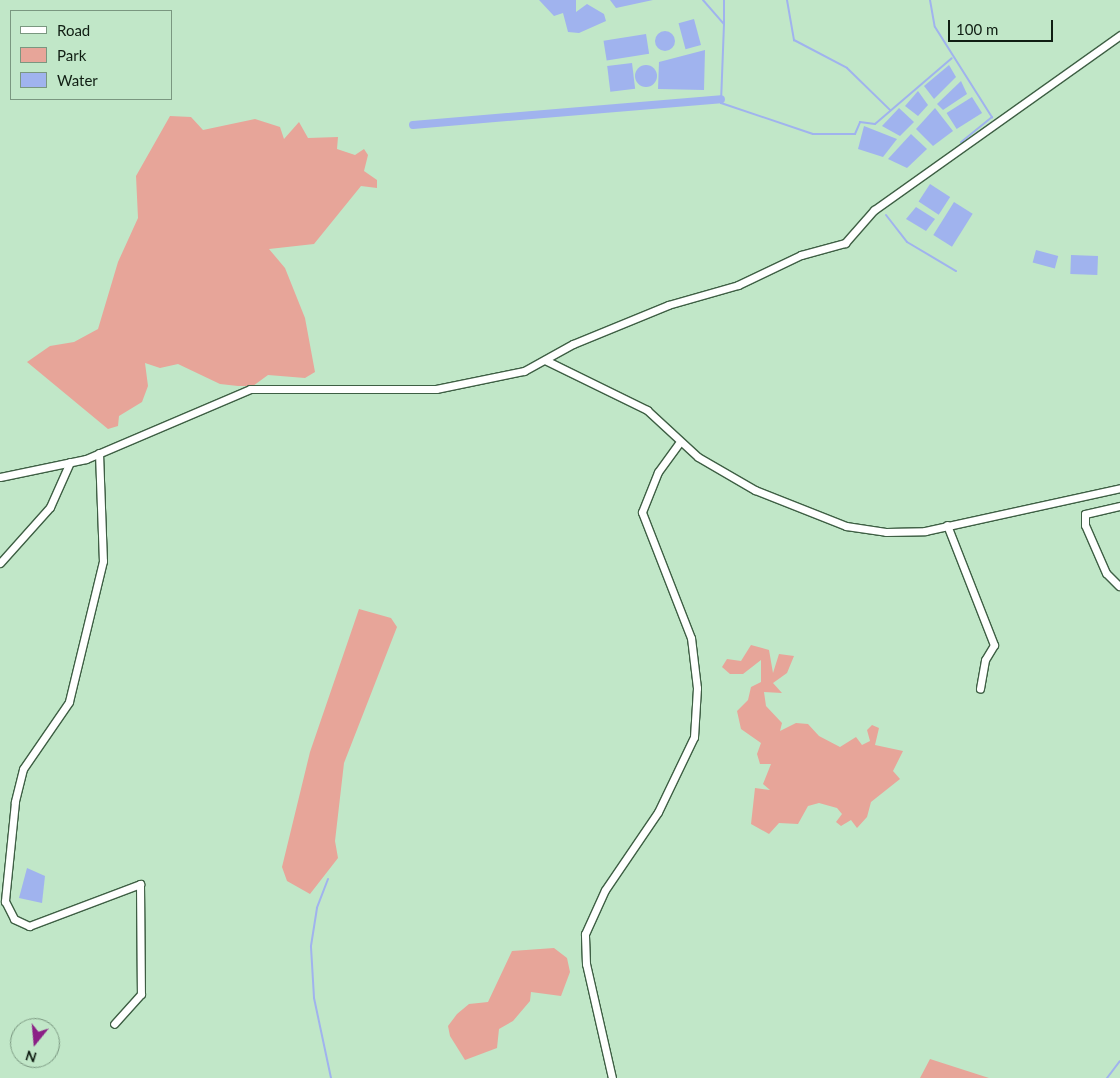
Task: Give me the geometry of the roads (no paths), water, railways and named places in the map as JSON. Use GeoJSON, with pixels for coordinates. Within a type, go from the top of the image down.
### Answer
{"type":"FeatureCollection","features":[{"type":"Feature","properties":{"kind":"street"},"geometry":{"type":"LineString","coordinates":[[0,477],[70,462],[99,453],[250,389],[436,389],[524,371],[668,305],[738,285],[801,255],[845,243],[874,210],[1120,35]]}},
{"type":"Feature","properties":{"kind":"street"},"geometry":{"type":"LineString","coordinates":[[545,360],[647,410],[679,443],[755,490],[846,526],[903,533],[1120,488]]}},
{"type":"Feature","properties":{"kind":"street"},"geometry":{"type":"LineString","coordinates":[[612,1078],[586,964],[585,934],[605,890],[658,812],[694,737],[697,688],[691,638],[642,512],[658,472],[679,443]]}},
{"type":"Feature","properties":{"kind":"street"},"geometry":{"type":"LineString","coordinates":[[99,453],[103,561],[69,702],[23,769],[15,802],[5,901],[14,919],[29,926],[140,884],[141,994],[114,1024]]}},
{"type":"Feature","properties":{"kind":"street"},"geometry":{"type":"LineString","coordinates":[[0,563],[50,507],[70,462]]}},
{"type":"Feature","properties":{"kind":"street"},"geometry":{"type":"LineString","coordinates":[[1119,586],[1106,573],[1085,525],[1085,514],[1120,506]]}},
{"type":"Feature","properties":{"kind":"street"},"geometry":{"type":"LineString","coordinates":[[947,524],[994,645],[985,660],[980,689]]}},
{"type":"Feature","properties":{"kind":"water"},"geometry":{"type":"Polygon","coordinates":[[[539,0],[576,0],[576,12],[587,4],[604,14],[606,21],[579,33],[568,32],[563,13],[554,16],[539,0]]]}},
{"type":"Feature","properties":{"kind":"water"},"geometry":{"type":"Polygon","coordinates":[[[610,0],[653,0],[616,8],[610,0]]]}},
{"type":"Feature","properties":{"kind":"water"},"geometry":{"type":"Polygon","coordinates":[[[694,19],[701,45],[686,49],[679,23],[694,19]]]}},
{"type":"Feature","properties":{"kind":"water"},"geometry":{"type":"Polygon","coordinates":[[[661,31],[669,31],[675,37],[675,45],[669,51],[661,51],[655,45],[655,37],[661,31]]]}},
{"type":"Feature","properties":{"kind":"water"},"geometry":{"type":"Polygon","coordinates":[[[646,34],[649,54],[607,60],[604,41],[646,34]]]}},
{"type":"Feature","properties":{"kind":"water"},"geometry":{"type":"Polygon","coordinates":[[[705,50],[704,90],[658,89],[659,62],[705,50]]]}},
{"type":"Feature","properties":{"kind":"water"},"geometry":{"type":"Polygon","coordinates":[[[632,63],[635,89],[610,92],[607,66],[632,63]]]}},
{"type":"Feature","properties":{"kind":"water"},"geometry":{"type":"Polygon","coordinates":[[[646,65],[654,68],[657,76],[654,84],[646,87],[638,84],[635,76],[638,68],[646,65]]]}},
{"type":"Feature","properties":{"kind":"water"},"geometry":{"type":"Polygon","coordinates":[[[949,65],[956,77],[934,99],[924,86],[949,65]]]}},
{"type":"Feature","properties":{"kind":"water"},"geometry":{"type":"Polygon","coordinates":[[[961,81],[967,94],[943,110],[937,104],[961,81]]]}},
{"type":"Feature","properties":{"kind":"water"},"geometry":{"type":"Polygon","coordinates":[[[918,91],[928,105],[918,116],[905,106],[918,91]]]}},
{"type":"Feature","properties":{"kind":"water"},"geometry":{"type":"Polygon","coordinates":[[[972,97],[982,113],[957,129],[947,113],[972,97]]]}},
{"type":"Feature","properties":{"kind":"water"},"geometry":{"type":"Polygon","coordinates":[[[899,108],[914,122],[900,136],[882,126],[899,108]]]}},
{"type":"Feature","properties":{"kind":"water"},"geometry":{"type":"Polygon","coordinates":[[[935,108],[953,131],[933,146],[916,129],[935,108]]]}},
{"type":"Feature","properties":{"kind":"water"},"geometry":{"type":"Polygon","coordinates":[[[864,126],[897,139],[883,157],[858,149],[864,126]]]}},
{"type":"Feature","properties":{"kind":"water"},"geometry":{"type":"Polygon","coordinates":[[[911,134],[927,149],[907,168],[888,159],[911,134]]]}},
{"type":"Feature","properties":{"kind":"water"},"geometry":{"type":"Polygon","coordinates":[[[930,184],[950,197],[939,215],[919,202],[930,184]]]}},
{"type":"Feature","properties":{"kind":"water"},"geometry":{"type":"Polygon","coordinates":[[[954,202],[973,214],[952,247],[933,235],[954,202]]]}},
{"type":"Feature","properties":{"kind":"water"},"geometry":{"type":"Polygon","coordinates":[[[916,207],[935,219],[926,231],[906,219],[916,207]]]}},
{"type":"Feature","properties":{"kind":"water"},"geometry":{"type":"Polygon","coordinates":[[[1036,250],[1058,256],[1055,269],[1033,263],[1036,250]]]}},
{"type":"Feature","properties":{"kind":"water"},"geometry":{"type":"Polygon","coordinates":[[[1071,255],[1098,256],[1097,275],[1070,274],[1071,255]]]}},
{"type":"Feature","properties":{"kind":"water"},"geometry":{"type":"Polygon","coordinates":[[[27,868],[45,876],[42,903],[19,898],[27,868]]]}},
{"type":"Feature","properties":{"kind":"waterway"},"geometry":{"type":"LineString","coordinates":[[703,0],[724,24],[721,103],[813,134],[855,134],[860,122],[875,124],[952,58]]}},
{"type":"Feature","properties":{"kind":"waterway"},"geometry":{"type":"LineString","coordinates":[[724,0],[724,24]]}},
{"type":"Feature","properties":{"kind":"waterway"},"geometry":{"type":"LineString","coordinates":[[787,0],[794,40],[847,68],[890,110]]}},
{"type":"Feature","properties":{"kind":"waterway"},"geometry":{"type":"LineString","coordinates":[[930,0],[935,27],[992,117],[961,142]]}},
{"type":"Feature","properties":{"kind":"waterway"},"geometry":{"type":"LineString","coordinates":[[413,125],[721,99]]}},
{"type":"Feature","properties":{"kind":"waterway"},"geometry":{"type":"LineString","coordinates":[[886,215],[907,242],[956,271]]}},
{"type":"Feature","properties":{"kind":"waterway"},"geometry":{"type":"LineString","coordinates":[[328,879],[317,908],[311,947],[314,998],[331,1078]]}},
{"type":"Feature","properties":{"kind":"waterway"},"geometry":{"type":"LineString","coordinates":[[1107,1078],[1120,1061]]}}]}
